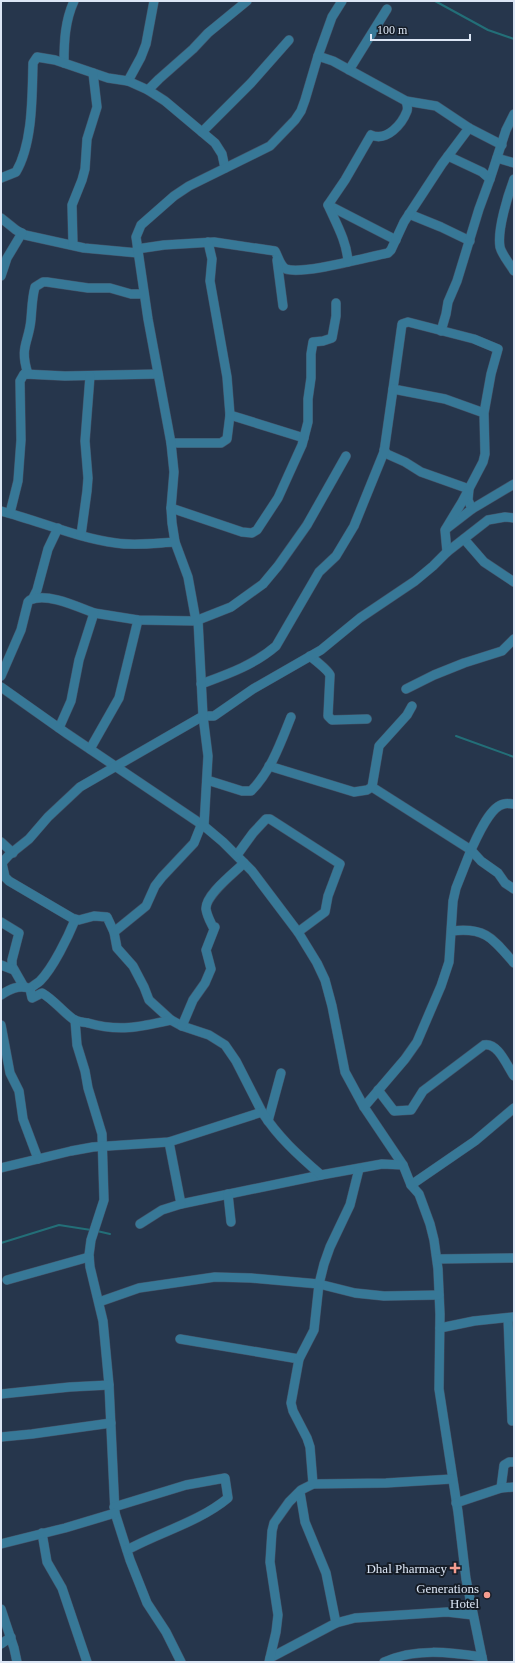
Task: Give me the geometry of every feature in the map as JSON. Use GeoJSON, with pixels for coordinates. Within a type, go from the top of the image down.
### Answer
{"type":"FeatureCollection","features":[{"type":"Feature","properties":{"kind":"street"},"geometry":{"type":"LineString","coordinates":[[64,63],[64,37],[74,1]]}},
{"type":"Feature","properties":{"kind":"street"},"geometry":{"type":"LineString","coordinates":[[128,81],[146,44],[154,1]]}},
{"type":"Feature","properties":{"kind":"street"},"geometry":{"type":"LineString","coordinates":[[148,90],[194,49],[208,33],[248,1]]}},
{"type":"Feature","properties":{"kind":"street"},"geometry":{"type":"LineString","coordinates":[[114,932],[146,906],[155,886],[194,843],[200,828],[204,826],[208,756],[203,716],[197,620],[188,577],[175,542],[171,508],[174,472],[172,443],[144,294],[136,237],[141,225],[153,213],[189,186],[270,146],[295,120],[301,111],[305,100],[318,56],[332,18],[342,1]]}},
{"type":"Feature","properties":{"kind":"street"},"geometry":{"type":"LineString","coordinates":[[349,70],[387,9]]}},
{"type":"Feature","properties":{"kind":"street"},"geometry":{"type":"LineString","coordinates":[[202,132],[251,84],[289,40]]}},
{"type":"Feature","properties":{"kind":"street"},"geometry":{"type":"LineString","coordinates":[[318,56],[333,61],[406,101],[436,106],[469,128],[502,145]]}},
{"type":"Feature","properties":{"kind":"street"},"geometry":{"type":"LineString","coordinates":[[1,178],[16,172],[27,140],[34,59],[42,57],[108,78],[128,81],[148,90],[165,101],[215,143],[222,154],[225,168]]}},
{"type":"Feature","properties":{"kind":"street"},"geometry":{"type":"LineString","coordinates":[[73,245],[72,205],[82,180],[87,139],[97,107],[92,73]]}},
{"type":"Feature","properties":{"kind":"street"},"geometry":{"type":"LineString","coordinates":[[328,205],[346,180],[371,135],[375,137],[384,136],[396,129],[407,110],[406,101]]}},
{"type":"Feature","properties":{"kind":"street"},"geometry":{"type":"LineString","coordinates":[[441,331],[448,302],[457,281],[471,234],[509,123],[514,114]]}},
{"type":"Feature","properties":{"kind":"street"},"geometry":{"type":"LineString","coordinates":[[275,251],[282,266],[286,269],[295,270],[322,268],[388,253],[391,250],[409,214],[448,156],[469,128]]}},
{"type":"Feature","properties":{"kind":"street"},"geometry":{"type":"LineString","coordinates":[[448,156],[482,172],[490,179]]}},
{"type":"Feature","properties":{"kind":"street"},"geometry":{"type":"LineString","coordinates":[[497,158],[514,163]]}},
{"type":"Feature","properties":{"kind":"street"},"geometry":{"type":"LineString","coordinates":[[514,180],[507,200],[500,233],[500,245],[514,271]]}},
{"type":"Feature","properties":{"kind":"street"},"geometry":{"type":"LineString","coordinates":[[328,205],[396,240]]}},
{"type":"Feature","properties":{"kind":"street"},"geometry":{"type":"LineString","coordinates":[[328,205],[344,242],[348,262]]}},
{"type":"Feature","properties":{"kind":"street"},"geometry":{"type":"LineString","coordinates":[[409,214],[470,241]]}},
{"type":"Feature","properties":{"kind":"street"},"geometry":{"type":"LineString","coordinates":[[1,218],[22,233],[84,248],[137,251],[164,245],[208,242],[234,244],[275,251]]}},
{"type":"Feature","properties":{"kind":"street"},"geometry":{"type":"LineString","coordinates":[[1,276],[7,258],[22,233]]}},
{"type":"Feature","properties":{"kind":"street"},"geometry":{"type":"LineString","coordinates":[[172,443],[220,443],[227,439],[230,414],[227,377],[210,281],[212,259],[208,242]]}},
{"type":"Feature","properties":{"kind":"street"},"geometry":{"type":"LineString","coordinates":[[275,251],[282,306]]}},
{"type":"Feature","properties":{"kind":"street"},"geometry":{"type":"LineString","coordinates":[[28,374],[23,351],[31,320],[32,300],[35,287],[43,282],[47,282],[88,288],[110,288],[131,294],[144,294]]}},
{"type":"Feature","properties":{"kind":"street"},"geometry":{"type":"LineString","coordinates":[[171,508],[242,532],[252,533],[256,530],[278,498],[302,445],[308,422],[308,399],[313,342],[332,338],[336,316],[336,303]]}},
{"type":"Feature","properties":{"kind":"street"},"geometry":{"type":"LineString","coordinates":[[201,684],[235,672],[276,646],[319,572],[334,559],[349,535],[384,450],[401,328],[402,324],[408,322],[474,339],[498,349],[491,374],[484,413],[485,454],[480,468],[469,489],[445,530],[446,552]]}},
{"type":"Feature","properties":{"kind":"street"},"geometry":{"type":"LineString","coordinates":[[158,374],[90,376],[24,374],[20,381],[21,440],[18,481],[6,512],[81,535],[116,543],[130,544],[175,542]]}},
{"type":"Feature","properties":{"kind":"street"},"geometry":{"type":"LineString","coordinates":[[81,535],[88,478],[85,441],[90,376]]}},
{"type":"Feature","properties":{"kind":"street"},"geometry":{"type":"LineString","coordinates":[[393,389],[445,399],[484,413]]}},
{"type":"Feature","properties":{"kind":"street"},"geometry":{"type":"LineString","coordinates":[[230,414],[304,438]]}},
{"type":"Feature","properties":{"kind":"street"},"geometry":{"type":"LineString","coordinates":[[384,450],[387,454],[405,462],[421,472],[469,489]]}},
{"type":"Feature","properties":{"kind":"street"},"geometry":{"type":"LineString","coordinates":[[32,598],[61,600],[94,613],[138,620],[197,620],[231,606],[263,584],[278,566],[307,524],[346,456]]}},
{"type":"Feature","properties":{"kind":"street"},"geometry":{"type":"LineString","coordinates":[[445,530],[472,509],[514,484]]}},
{"type":"Feature","properties":{"kind":"street"},"geometry":{"type":"LineString","coordinates":[[469,489],[468,500],[472,509]]}},
{"type":"Feature","properties":{"kind":"street"},"geometry":{"type":"LineString","coordinates":[[321,1175],[295,1153],[276,1132],[262,1112],[230,1051],[209,1035],[182,1026],[171,1020],[149,1000],[133,966],[117,948],[114,932],[107,917],[94,916],[75,920],[9,881],[5,877],[1,864],[29,839],[80,787],[203,716],[214,716],[253,689],[325,647],[360,618],[415,582],[446,552],[488,520],[505,517],[514,518]]}},
{"type":"Feature","properties":{"kind":"street"},"geometry":{"type":"LineString","coordinates":[[1,676],[21,630],[28,602],[37,590],[48,548],[58,528]]}},
{"type":"Feature","properties":{"kind":"street"},"geometry":{"type":"LineString","coordinates":[[464,539],[484,562],[514,582]]}},
{"type":"Feature","properties":{"kind":"street"},"geometry":{"type":"LineString","coordinates":[[59,728],[71,701],[79,660],[94,613]]}},
{"type":"Feature","properties":{"kind":"street"},"geometry":{"type":"LineString","coordinates":[[90,749],[119,698],[138,620]]}},
{"type":"Feature","properties":{"kind":"street"},"geometry":{"type":"LineString","coordinates":[[406,689],[434,675],[464,663],[502,651],[514,639]]}},
{"type":"Feature","properties":{"kind":"street"},"geometry":{"type":"LineString","coordinates":[[310,656],[328,671],[330,675],[328,716],[332,720],[367,719]]}},
{"type":"Feature","properties":{"kind":"street"},"geometry":{"type":"LineString","coordinates":[[2,691],[204,826],[237,855],[252,871],[298,932],[317,963],[324,980],[338,1030],[345,1072],[364,1107],[403,1165],[411,1185],[419,1194],[430,1224],[437,1259],[440,1328],[439,1389],[466,1579],[483,1659],[454,1653],[419,1653],[405,1655],[384,1662]]}},
{"type":"Feature","properties":{"kind":"street"},"geometry":{"type":"LineString","coordinates":[[269,766],[354,792],[367,790],[372,786],[379,746],[408,715],[412,706]]}},
{"type":"Feature","properties":{"kind":"street"},"geometry":{"type":"LineString","coordinates":[[207,780],[242,791],[251,791],[259,783],[269,766],[279,747],[291,717]]}},
{"type":"Feature","properties":{"kind":"street"},"geometry":{"type":"LineString","coordinates":[[372,786],[471,850],[481,861],[498,873],[505,883],[514,889]]}},
{"type":"Feature","properties":{"kind":"street"},"geometry":{"type":"LineString","coordinates":[[364,1107],[417,1042],[442,986],[449,962],[453,900],[456,888],[471,850],[488,816],[494,809],[503,804],[514,804]]}},
{"type":"Feature","properties":{"kind":"street"},"geometry":{"type":"LineString","coordinates":[[237,855],[253,833],[266,819],[270,819],[340,864],[328,896],[326,912],[298,932]]}},
{"type":"Feature","properties":{"kind":"street"},"geometry":{"type":"LineString","coordinates":[[1,842],[13,853]]}},
{"type":"Feature","properties":{"kind":"street"},"geometry":{"type":"LineString","coordinates":[[182,1026],[193,1000],[205,983],[210,969],[206,950],[215,927],[213,927],[209,919],[206,909],[208,900],[214,892],[244,863]]}},
{"type":"Feature","properties":{"kind":"street"},"geometry":{"type":"LineString","coordinates":[[1,995],[16,987],[27,988],[40,981],[68,939],[75,920]]}},
{"type":"Feature","properties":{"kind":"street"},"geometry":{"type":"LineString","coordinates":[[1,922],[19,933],[12,960],[14,970],[27,988],[32,998],[42,993],[75,1020],[95,1026],[129,1029],[171,1020]]}},
{"type":"Feature","properties":{"kind":"street"},"geometry":{"type":"LineString","coordinates":[[452,931],[466,929],[485,934],[496,942],[514,963]]}},
{"type":"Feature","properties":{"kind":"street"},"geometry":{"type":"LineString","coordinates":[[1,965],[14,970]]}},
{"type":"Feature","properties":{"kind":"street"},"geometry":{"type":"LineString","coordinates":[[75,1020],[77,1045],[85,1071],[89,1094],[102,1134],[104,1200],[91,1240],[89,1257],[103,1321],[109,1385],[114,1510],[130,1560],[147,1602],[166,1632],[181,1662]]}},
{"type":"Feature","properties":{"kind":"street"},"geometry":{"type":"LineString","coordinates":[[1,1025],[9,1068],[19,1091],[23,1119],[38,1158]]}},
{"type":"Feature","properties":{"kind":"street"},"geometry":{"type":"LineString","coordinates":[[378,1090],[394,1111],[411,1110],[423,1090],[484,1045],[488,1044],[495,1047],[514,1076]]}},
{"type":"Feature","properties":{"kind":"street"},"geometry":{"type":"LineString","coordinates":[[268,1121],[281,1073]]}},
{"type":"Feature","properties":{"kind":"street"},"geometry":{"type":"LineString","coordinates":[[411,1185],[475,1141],[514,1108]]}},
{"type":"Feature","properties":{"kind":"street"},"geometry":{"type":"LineString","coordinates":[[1,1168],[38,1158],[102,1146],[169,1142],[262,1112]]}},
{"type":"Feature","properties":{"kind":"street"},"geometry":{"type":"LineString","coordinates":[[169,1142],[181,1204]]}},
{"type":"Feature","properties":{"kind":"street"},"geometry":{"type":"LineString","coordinates":[[140,1224],[162,1210],[181,1204],[382,1164],[403,1165]]}},
{"type":"Feature","properties":{"kind":"street"},"geometry":{"type":"LineString","coordinates":[[313,1484],[310,1447],[293,1411],[291,1403],[299,1360],[314,1330],[319,1284],[330,1247],[350,1204],[359,1169]]}},
{"type":"Feature","properties":{"kind":"street"},"geometry":{"type":"LineString","coordinates":[[228,1194],[231,1222]]}},
{"type":"Feature","properties":{"kind":"street"},"geometry":{"type":"LineString","coordinates":[[7,1280],[89,1257]]}},
{"type":"Feature","properties":{"kind":"street"},"geometry":{"type":"LineString","coordinates":[[437,1259],[514,1258]]}},
{"type":"Feature","properties":{"kind":"street"},"geometry":{"type":"LineString","coordinates":[[99,1302],[139,1288],[215,1277],[251,1278],[319,1284],[362,1294],[384,1296],[439,1295]]}},
{"type":"Feature","properties":{"kind":"street"},"geometry":{"type":"LineString","coordinates":[[440,1328],[474,1321],[511,1318],[512,1421]]}},
{"type":"Feature","properties":{"kind":"street"},"geometry":{"type":"LineString","coordinates":[[180,1339],[299,1360]]}},
{"type":"Feature","properties":{"kind":"street"},"geometry":{"type":"LineString","coordinates":[[1,1394],[70,1387],[109,1385]]}},
{"type":"Feature","properties":{"kind":"street"},"geometry":{"type":"LineString","coordinates":[[1,1437],[111,1423]]}},
{"type":"Feature","properties":{"kind":"street"},"geometry":{"type":"LineString","coordinates":[[501,1488],[504,1465],[509,1462],[514,1462]]}},
{"type":"Feature","properties":{"kind":"street"},"geometry":{"type":"LineString","coordinates":[[1,1544],[65,1528],[186,1485],[225,1478],[228,1498],[217,1507],[189,1522],[127,1550]]}},
{"type":"Feature","properties":{"kind":"street"},"geometry":{"type":"LineString","coordinates":[[270,1660],[276,1632],[278,1608],[270,1562],[272,1531],[274,1523],[289,1502],[300,1492],[313,1484],[386,1483],[452,1479]]}},
{"type":"Feature","properties":{"kind":"street"},"geometry":{"type":"LineString","coordinates":[[456,1503],[501,1488],[514,1487]]}},
{"type":"Feature","properties":{"kind":"street"},"geometry":{"type":"LineString","coordinates":[[300,1492],[305,1522],[326,1573],[336,1623]]}},
{"type":"Feature","properties":{"kind":"street"},"geometry":{"type":"LineString","coordinates":[[42,1533],[47,1562],[62,1588],[87,1662]]}},
{"type":"Feature","properties":{"kind":"street"},"geometry":{"type":"LineString","coordinates":[[1,1609],[17,1662]]}},
{"type":"Feature","properties":{"kind":"street"},"geometry":{"type":"LineString","coordinates":[[270,1660],[336,1623],[355,1618],[447,1612],[473,1615]]}},
{"type":"Feature","properties":{"kind":"street"},"geometry":{"type":"LineString","coordinates":[[1,1644],[10,1637]]}},
{"type":"Feature","properties":{"kind":"street"},"geometry":{"type":"LineString","coordinates":[[273,1645],[285,1652]]}},
{"type":"Feature","properties":{"kind":"waterway"},"geometry":{"type":"LineString","coordinates":[[435,1],[488,30],[514,39]]}},
{"type":"Feature","properties":{"kind":"waterway"},"geometry":{"type":"LineString","coordinates":[[456,736],[514,757]]}},
{"type":"Feature","properties":{"kind":"waterway"},"geometry":{"type":"LineString","coordinates":[[1,1243],[59,1225],[91,1230]]}},
{"type":"Feature","properties":{"kind":"waterway"},"geometry":{"type":"LineString","coordinates":[[97,1231],[110,1234]]}},
{"type":"Feature","properties":{"kind":"place","name":"Dhal Pharmacy"},"geometry":{"type":"Point","coordinates":[455,1568]}},
{"type":"Feature","properties":{"kind":"place","name":"Generations Hotel"},"geometry":{"type":"Point","coordinates":[487,1595]}}]}
